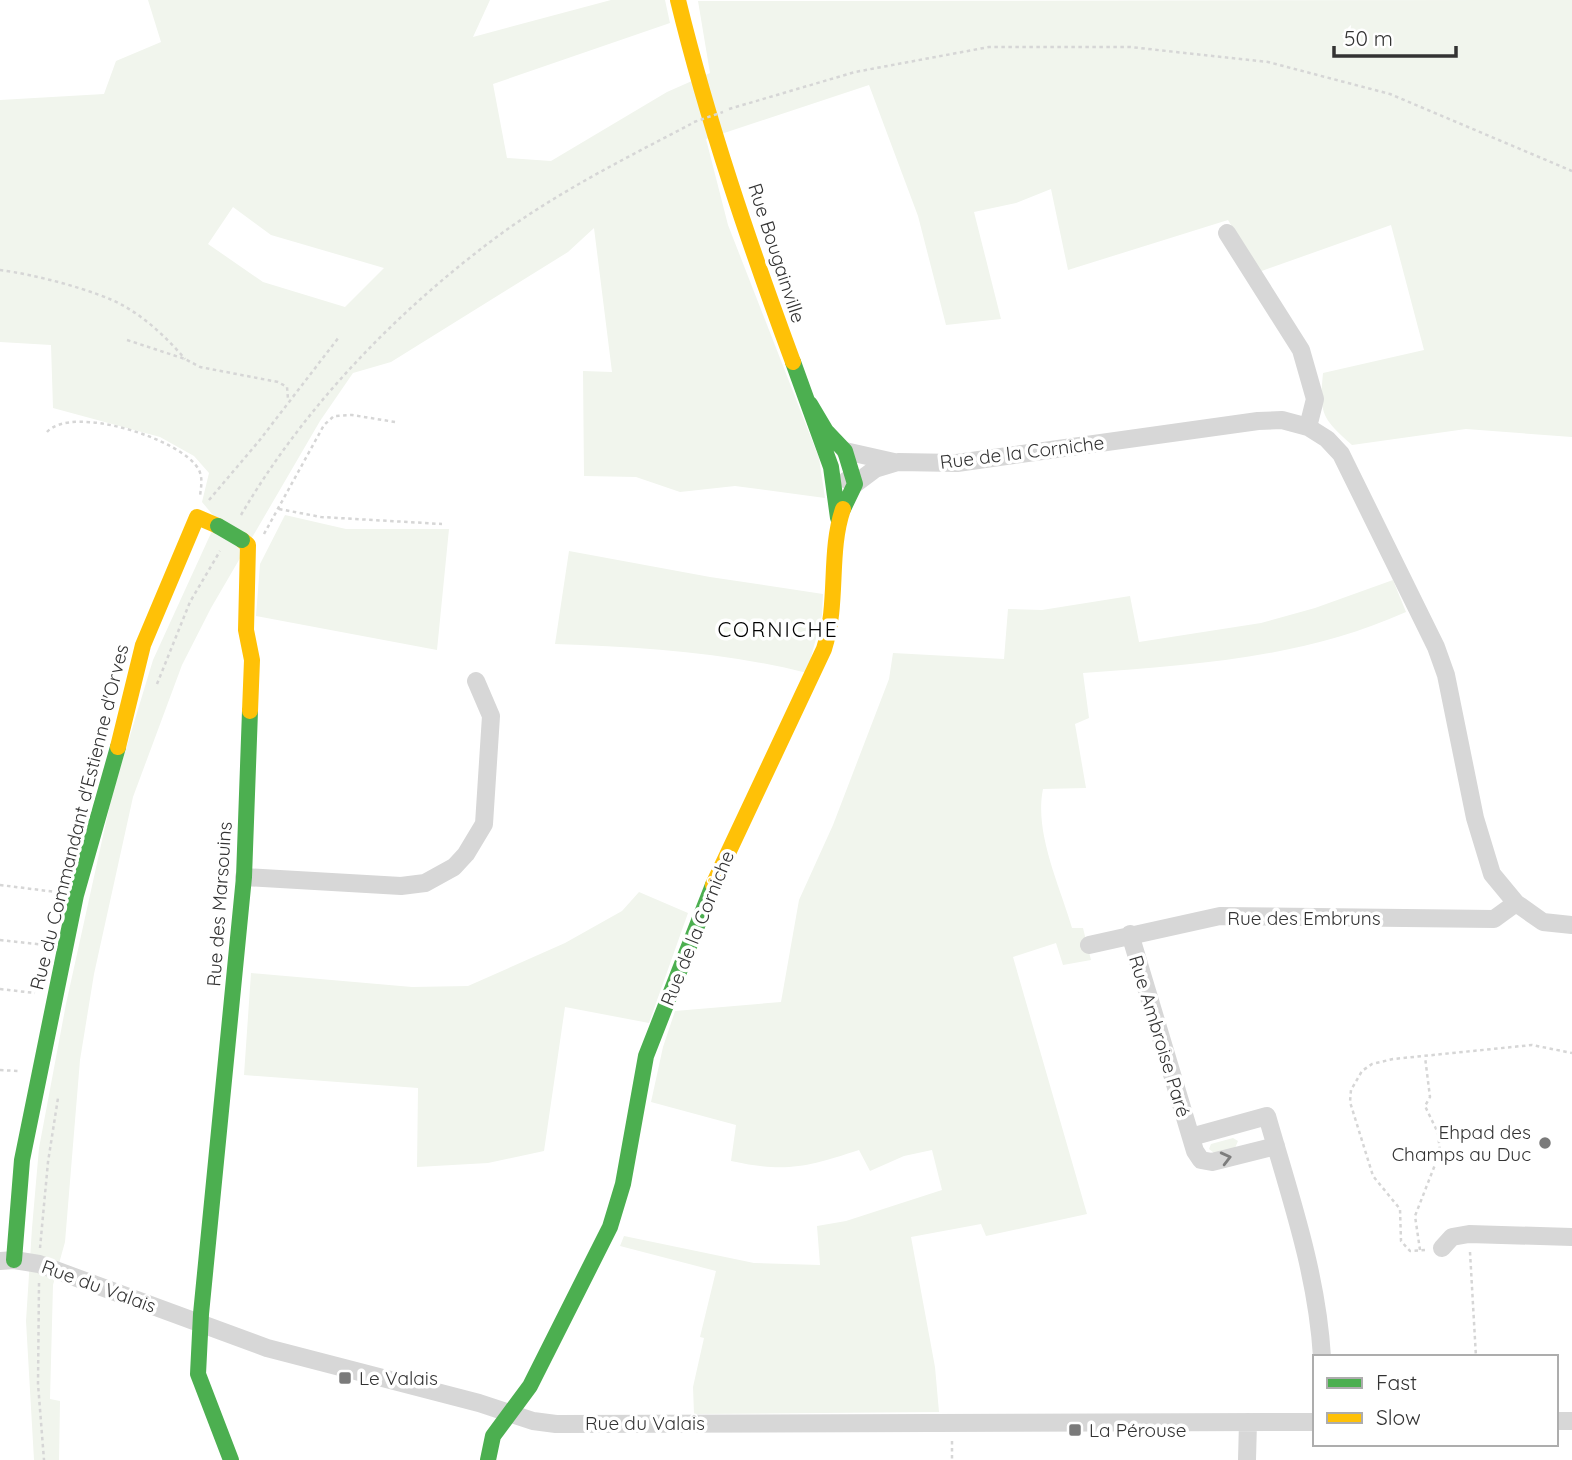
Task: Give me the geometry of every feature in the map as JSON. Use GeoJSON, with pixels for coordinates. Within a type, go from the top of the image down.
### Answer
{"type":"FeatureCollection","features":[{"type":"Feature","properties":{"kind":"street","name":"Rue Bougainville"},"geometry":{"type":"LineString","coordinates":[[678,0],[697,77],[724,155],[741,220],[831,467],[838,518]]}},
{"type":"Feature","properties":{"kind":"street"},"geometry":{"type":"LineString","coordinates":[[1227,233],[1301,350],[1315,399],[1308,427]]}},
{"type":"Feature","properties":{"kind":"street"},"geometry":{"type":"LineString","coordinates":[[810,404],[827,431],[845,450],[855,484]]}},
{"type":"Feature","properties":{"kind":"street","name":"Rue de la Corniche"},"geometry":{"type":"LineString","coordinates":[[488,1460],[493,1436],[530,1386],[610,1227],[623,1185],[646,1056],[716,877],[824,649],[833,618],[838,518],[845,499],[855,484],[875,469],[898,462],[957,463],[1258,421],[1282,420],[1308,427],[1327,439],[1352,474],[1436,647],[1446,675],[1485,858],[1492,874],[1516,903],[1543,922],[1572,925]]}},
{"type":"Feature","properties":{"kind":"street"},"geometry":{"type":"LineString","coordinates":[[845,450],[898,462]]}},
{"type":"Feature","properties":{"kind":"street"},"geometry":{"type":"LineString","coordinates":[[831,467],[855,484]]}},
{"type":"Feature","properties":{"kind":"street","name":"Rue des Marsouins"},"geometry":{"type":"LineString","coordinates":[[197,517],[242,540],[248,545],[250,559],[246,630],[252,660],[244,877],[198,1374],[231,1460]]}},
{"type":"Feature","properties":{"kind":"street","name":"Rue du Commandant d'Estienne d'Orves"},"geometry":{"type":"LineString","coordinates":[[7,1261],[22,1160],[76,895],[104,789],[124,728],[144,645],[197,517]]}},
{"type":"Feature","properties":{"kind":"street"},"geometry":{"type":"LineString","coordinates":[[244,877],[401,886],[425,883],[454,867],[475,842],[484,824],[486,809],[491,716],[476,681]]}},
{"type":"Feature","properties":{"kind":"street","name":"Rue des Embruns"},"geometry":{"type":"LineString","coordinates":[[1089,945],[1220,916],[1494,919],[1516,903]]}},
{"type":"Feature","properties":{"kind":"street","name":"Rue Ambroise Paré"},"geometry":{"type":"LineString","coordinates":[[1130,934],[1195,1151],[1201,1160],[1212,1162],[1276,1146]]}},
{"type":"Feature","properties":{"kind":"street","name":"Rue Ambroise Paré"},"geometry":{"type":"LineString","coordinates":[[1191,1137],[1268,1116],[1308,1260],[1320,1314],[1322,1355]]}},
{"type":"Feature","properties":{"kind":"street"},"geometry":{"type":"LineString","coordinates":[[1442,1248],[1452,1237],[1469,1234],[1572,1237]]}},
{"type":"Feature","properties":{"kind":"street","name":"Rue du Valais"},"geometry":{"type":"LineString","coordinates":[[7,1261],[39,1264],[267,1348],[556,1424],[1313,1422]]}},
{"type":"Feature","properties":{"kind":"street"},"geometry":{"type":"LineString","coordinates":[[1247,1460],[1248,1422]]}},
{"type":"Feature","properties":{"kind":"path"},"geometry":{"type":"LineString","coordinates":[[694,122],[855,72],[989,47],[1130,47],[1268,62],[1390,94],[1572,171]]}},
{"type":"Feature","properties":{"kind":"path"},"geometry":{"type":"LineString","coordinates":[[0,270],[31,274],[123,306],[169,340],[185,359]]}},
{"type":"Feature","properties":{"kind":"path"},"geometry":{"type":"LineString","coordinates":[[197,517],[223,480],[259,441],[288,399],[339,337]]}},
{"type":"Feature","properties":{"kind":"path"},"geometry":{"type":"LineString","coordinates":[[127,341],[185,359],[200,367],[278,382],[287,387],[288,399]]}},
{"type":"Feature","properties":{"kind":"path"},"geometry":{"type":"LineString","coordinates":[[250,559],[324,425],[334,416],[352,415],[395,422]]}},
{"type":"Feature","properties":{"kind":"path"},"geometry":{"type":"LineString","coordinates":[[47,432],[62,422],[77,420],[147,436],[175,449],[197,467],[202,479],[197,517]]}},
{"type":"Feature","properties":{"kind":"path"},"geometry":{"type":"LineString","coordinates":[[279,509],[321,517],[443,524]]}},
{"type":"Feature","properties":{"kind":"path"},"geometry":{"type":"LineString","coordinates":[[0,884],[76,895]]}},
{"type":"Feature","properties":{"kind":"path"},"geometry":{"type":"LineString","coordinates":[[0,940],[66,948]]}},
{"type":"Feature","properties":{"kind":"path"},"geometry":{"type":"LineString","coordinates":[[0,989],[55,995]]}},
{"type":"Feature","properties":{"kind":"path"},"geometry":{"type":"LineString","coordinates":[[1442,1248],[1410,1251],[1401,1241],[1400,1209],[1373,1176],[1350,1102],[1356,1078],[1372,1064],[1424,1056],[1532,1045],[1572,1054]]}},
{"type":"Feature","properties":{"kind":"path"},"geometry":{"type":"LineString","coordinates":[[1420,1250],[1415,1216],[1440,1152],[1438,1133],[1425,1106],[1430,1097],[1424,1056]]}},
{"type":"Feature","properties":{"kind":"path"},"geometry":{"type":"LineString","coordinates":[[1469,1234],[1476,1355]]}},
{"type":"Feature","properties":{"kind":"path"},"geometry":{"type":"LineString","coordinates":[[39,1264],[38,1384],[44,1460]]}},
{"type":"Feature","properties":{"kind":"path"},"geometry":{"type":"LineString","coordinates":[[951,1424],[952,1460]]}},
{"type":"Feature","properties":{"kind":"shaded area"},"geometry":{"type":"Polygon","coordinates":[[[148,0],[490,0],[473,37],[611,0],[665,0],[670,23],[493,84],[507,158],[551,161],[667,92],[710,73],[698,1],[1572,0],[1572,437],[1466,429],[1352,445],[1334,428],[1323,407],[1323,373],[1424,350],[1391,225],[1259,272],[1228,220],[1068,270],[1051,189],[1016,203],[974,212],[1001,319],[946,325],[918,216],[869,85],[706,139],[728,225],[819,458],[825,498],[735,486],[680,492],[636,477],[584,476],[583,371],[612,372],[594,228],[568,252],[391,362],[353,373],[320,421],[211,608],[182,665],[133,797],[94,974],[80,1060],[65,1242],[53,1285],[50,1399],[60,1401],[59,1460],[34,1460],[26,1321],[32,1228],[39,1148],[66,1004],[112,795],[153,660],[217,520],[202,502],[209,473],[194,456],[160,437],[53,408],[51,345],[0,342],[0,100],[104,94],[116,61],[161,42],[148,0]],[[233,207],[208,244],[263,282],[345,307],[384,268],[271,235],[233,207]]]}},
{"type":"Feature","properties":{"kind":"shaded area"},"geometry":{"type":"Polygon","coordinates":[[[285,515],[346,529],[449,529],[437,650],[256,616],[260,564],[285,515]]]}},
{"type":"Feature","properties":{"kind":"shaded area"},"geometry":{"type":"Polygon","coordinates":[[[569,551],[710,577],[823,594],[822,615],[807,673],[745,660],[682,652],[555,644],[569,551]]]}},
{"type":"Feature","properties":{"kind":"shaded area"},"geometry":{"type":"Polygon","coordinates":[[[1393,580],[1406,612],[1328,640],[1248,657],[1083,673],[1089,718],[1075,724],[1086,788],[1043,789],[1041,806],[1045,841],[1055,877],[1072,928],[1083,928],[1091,960],[1063,965],[1056,943],[1013,957],[1087,1214],[986,1236],[981,1224],[911,1237],[935,1367],[939,1412],[694,1414],[693,1387],[704,1338],[700,1337],[716,1271],[620,1246],[624,1236],[754,1263],[820,1265],[817,1226],[846,1221],[942,1190],[932,1150],[904,1156],[870,1171],[859,1150],[825,1161],[796,1166],[750,1165],[731,1161],[736,1125],[651,1102],[663,1047],[675,1011],[781,1002],[799,900],[833,825],[889,679],[893,653],[1004,659],[1008,609],[1042,610],[1130,596],[1139,642],[1261,623],[1315,608],[1393,580]]]}},
{"type":"Feature","properties":{"kind":"shaded area"},"geometry":{"type":"Polygon","coordinates":[[[639,892],[688,913],[649,1023],[565,1007],[544,1151],[488,1163],[417,1167],[418,1088],[244,1075],[251,973],[412,987],[468,986],[565,943],[622,911],[639,892]]]}},
{"type":"Feature","properties":{"kind":"shaded area"},"geometry":{"type":"Polygon","coordinates":[[[1233,1138],[1238,1141],[1235,1148],[1214,1153],[1209,1149],[1211,1144],[1233,1138]]]}},
{"type":"Feature","properties":{"kind":"traffic: fast"},"geometry":{"type":"LineString","coordinates":[[793,362],[831,467],[838,518]]}},
{"type":"Feature","properties":{"kind":"traffic: fast"},"geometry":{"type":"LineString","coordinates":[[810,404],[826,431],[845,451],[855,484],[843,509]]}},
{"type":"Feature","properties":{"kind":"traffic: fast"},"geometry":{"type":"LineString","coordinates":[[218,526],[242,540]]}},
{"type":"Feature","properties":{"kind":"traffic: fast"},"geometry":{"type":"LineString","coordinates":[[231,1460],[198,1374],[201,1314],[244,877],[250,711]]}},
{"type":"Feature","properties":{"kind":"traffic: fast"},"geometry":{"type":"LineString","coordinates":[[14,1260],[22,1160],[76,895],[118,747]]}},
{"type":"Feature","properties":{"kind":"traffic: fast"},"geometry":{"type":"LineString","coordinates":[[488,1460],[493,1436],[530,1386],[610,1227],[623,1184],[646,1056],[713,885]]}},
{"type":"Feature","properties":{"kind":"traffic: slow"},"geometry":{"type":"LineString","coordinates":[[678,0],[702,92],[730,182],[793,362]]}},
{"type":"Feature","properties":{"kind":"traffic: slow"},"geometry":{"type":"LineString","coordinates":[[713,885],[824,649],[829,631],[838,526],[843,509]]}},
{"type":"Feature","properties":{"kind":"traffic: slow"},"geometry":{"type":"LineString","coordinates":[[118,747],[143,645],[197,517],[218,526]]}},
{"type":"Feature","properties":{"kind":"traffic: slow"},"geometry":{"type":"LineString","coordinates":[[242,540],[248,545],[246,630],[252,660],[250,711]]}},
{"type":"Feature","properties":{"kind":"place","name":"Ehpad des Champs au Duc"},"geometry":{"type":"Point","coordinates":[1545,1143]}},
{"type":"Feature","properties":{"kind":"place","name":"Le Valais"},"geometry":{"type":"Point","coordinates":[345,1378]}},
{"type":"Feature","properties":{"kind":"place","name":"La Pérouse"},"geometry":{"type":"Point","coordinates":[1075,1430]}},
{"type":"Feature","properties":{"kind":"district","name":"CORNICHE"},"geometry":{"type":"Point","coordinates":[778,630]}}]}
